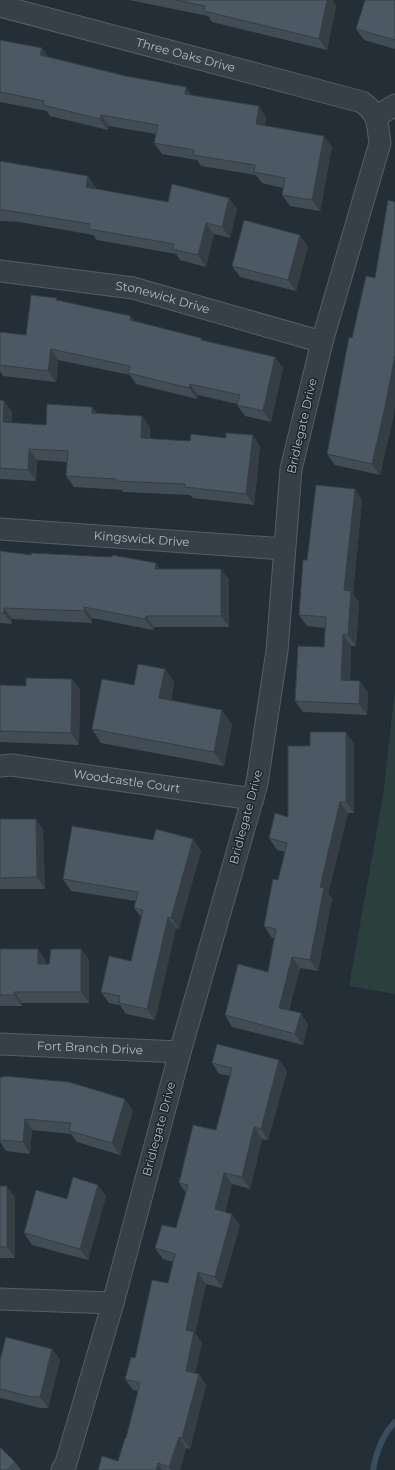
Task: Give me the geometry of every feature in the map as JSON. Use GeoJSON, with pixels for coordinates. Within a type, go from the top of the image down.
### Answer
{"type":"FeatureCollection","features":[{"type":"Feature","properties":{"kind":"street","name":"Three Oaks Drive"},"geometry":{"type":"LineString","coordinates":[[0,6],[362,102],[373,111]]}},
{"type":"Feature","properties":{"kind":"street"},"geometry":{"type":"LineString","coordinates":[[373,111],[395,105]]}},
{"type":"Feature","properties":{"kind":"street","name":"Bridlegate Drive"},"geometry":{"type":"LineString","coordinates":[[62,1470],[66,1463],[113,1304],[180,1052],[257,783],[277,651],[291,469],[322,342],[380,143],[373,111]]}},
{"type":"Feature","properties":{"kind":"street","name":"Stonewick Drive"},"geometry":{"type":"LineString","coordinates":[[0,271],[133,288],[322,342]]}},
{"type":"Feature","properties":{"kind":"street","name":"Kingswick Drive"},"geometry":{"type":"LineString","coordinates":[[0,529],[284,549]]}},
{"type":"Feature","properties":{"kind":"street","name":"Woodcastle Court"},"geometry":{"type":"LineString","coordinates":[[0,766],[12,765],[253,799]]}},
{"type":"Feature","properties":{"kind":"street","name":"Fort Branch Drive"},"geometry":{"type":"LineString","coordinates":[[0,1044],[180,1052]]}},
{"type":"Feature","properties":{"kind":"street"},"geometry":{"type":"LineString","coordinates":[[0,1299],[113,1304]]}},
{"type":"Feature","properties":{"kind":"green space"},"geometry":{"type":"Polygon","coordinates":[[[395,689],[395,994],[349,986],[383,796],[395,689]]]}},
{"type":"Feature","properties":{"kind":"building"},"geometry":{"type":"Polygon","coordinates":[[[175,0],[327,0],[319,39],[204,11],[205,6],[175,0]]]}},
{"type":"Feature","properties":{"kind":"building"},"geometry":{"type":"Polygon","coordinates":[[[365,0],[395,0],[395,40],[356,29],[365,0]]]}},
{"type":"Feature","properties":{"kind":"building"},"geometry":{"type":"Polygon","coordinates":[[[0,40],[42,48],[40,55],[126,76],[186,87],[185,94],[259,106],[256,124],[324,136],[312,200],[282,195],[285,178],[254,172],[255,165],[193,155],[194,150],[154,143],[158,125],[101,115],[100,119],[43,105],[44,101],[0,92],[0,40]]]}},
{"type":"Feature","properties":{"kind":"building"},"geometry":{"type":"Polygon","coordinates":[[[0,161],[88,176],[86,187],[168,202],[172,184],[229,198],[222,227],[206,223],[198,255],[172,249],[174,244],[89,229],[90,224],[0,210],[0,161]]]}},
{"type":"Feature","properties":{"kind":"building"},"geometry":{"type":"Polygon","coordinates":[[[388,200],[395,202],[395,355],[372,464],[327,454],[349,337],[352,338],[366,276],[375,278],[388,200]]]}},
{"type":"Feature","properties":{"kind":"building"},"geometry":{"type":"Polygon","coordinates":[[[244,220],[300,235],[288,280],[232,266],[244,220]]]}},
{"type":"Feature","properties":{"kind":"building"},"geometry":{"type":"Polygon","coordinates":[[[31,295],[57,298],[56,300],[131,316],[130,320],[201,338],[201,340],[275,357],[263,411],[237,405],[240,395],[190,384],[189,388],[128,373],[130,366],[51,349],[48,371],[0,365],[0,332],[26,335],[31,295]]]}},
{"type":"Feature","properties":{"kind":"building"},"geometry":{"type":"Polygon","coordinates":[[[0,400],[4,401],[3,422],[46,425],[47,404],[92,407],[92,413],[142,416],[141,438],[190,441],[191,434],[226,438],[226,433],[253,435],[246,494],[185,487],[185,484],[116,481],[116,479],[66,476],[68,451],[29,449],[28,470],[0,468],[0,400]]]}},
{"type":"Feature","properties":{"kind":"building"},"geometry":{"type":"Polygon","coordinates":[[[316,485],[355,489],[344,590],[351,591],[348,635],[343,634],[341,680],[360,681],[359,704],[295,701],[298,646],[324,647],[326,617],[299,615],[303,560],[307,560],[316,485]]]}},
{"type":"Feature","properties":{"kind":"building"},"geometry":{"type":"Polygon","coordinates":[[[0,551],[31,555],[31,553],[112,557],[112,555],[156,563],[155,569],[221,569],[221,616],[146,616],[145,619],[84,607],[84,611],[4,608],[4,613],[0,613],[0,551]]]}},
{"type":"Feature","properties":{"kind":"building"},"geometry":{"type":"Polygon","coordinates":[[[138,664],[165,669],[159,698],[222,710],[214,752],[92,729],[102,679],[134,685],[138,664]]]}},
{"type":"Feature","properties":{"kind":"building"},"geometry":{"type":"Polygon","coordinates":[[[26,678],[72,679],[71,733],[0,731],[0,685],[26,686],[26,678]]]}},
{"type":"Feature","properties":{"kind":"building"},"geometry":{"type":"Polygon","coordinates":[[[310,732],[346,732],[346,802],[340,802],[320,887],[324,888],[310,960],[292,957],[279,1008],[301,1013],[295,1034],[225,1015],[238,964],[268,972],[276,929],[264,926],[273,879],[278,880],[287,843],[269,838],[275,813],[288,817],[288,746],[310,746],[310,732]]]}},
{"type":"Feature","properties":{"kind":"building"},"geometry":{"type":"Polygon","coordinates":[[[0,819],[36,819],[37,877],[0,878],[0,819]]]}},
{"type":"Feature","properties":{"kind":"building"},"geometry":{"type":"Polygon","coordinates":[[[72,826],[153,840],[156,829],[193,839],[171,918],[168,917],[147,1009],[119,1003],[120,996],[101,992],[109,956],[131,961],[143,910],[134,908],[138,892],[63,879],[72,826]]]}},
{"type":"Feature","properties":{"kind":"building"},"geometry":{"type":"Polygon","coordinates":[[[0,949],[38,949],[38,964],[49,964],[51,949],[81,949],[81,992],[14,992],[14,995],[0,995],[0,949]]]}},
{"type":"Feature","properties":{"kind":"building"},"geometry":{"type":"Polygon","coordinates":[[[217,1044],[279,1060],[261,1129],[254,1127],[242,1177],[224,1173],[215,1209],[232,1214],[215,1277],[198,1272],[186,1330],[194,1332],[186,1371],[199,1374],[182,1438],[179,1437],[169,1467],[158,1463],[156,1470],[98,1470],[102,1456],[118,1461],[126,1438],[140,1383],[125,1379],[131,1357],[135,1358],[152,1280],[168,1283],[175,1254],[155,1248],[162,1225],[176,1228],[188,1185],[179,1183],[193,1125],[216,1130],[232,1068],[212,1063],[217,1044]]]}},
{"type":"Feature","properties":{"kind":"building"},"geometry":{"type":"Polygon","coordinates":[[[5,1076],[69,1082],[125,1099],[112,1143],[69,1131],[71,1123],[25,1119],[23,1142],[0,1140],[0,1077],[5,1076]]]}},
{"type":"Feature","properties":{"kind":"building"},"geometry":{"type":"Polygon","coordinates":[[[73,1177],[98,1185],[80,1249],[24,1233],[36,1190],[67,1199],[73,1177]]]}},
{"type":"Feature","properties":{"kind":"building"},"geometry":{"type":"Polygon","coordinates":[[[0,1186],[7,1186],[7,1247],[0,1247],[0,1186]]]}},
{"type":"Feature","properties":{"kind":"building"},"geometry":{"type":"Polygon","coordinates":[[[6,1337],[52,1349],[40,1397],[32,1397],[0,1389],[0,1360],[6,1337]]]}},
{"type":"Feature","properties":{"kind":"building"},"geometry":{"type":"Polygon","coordinates":[[[0,1447],[15,1462],[7,1470],[0,1470],[0,1447]]]}},
{"type":"Feature","properties":{"kind":"waterway"},"geometry":{"type":"LineString","coordinates":[[373,1470],[381,1444],[387,1432],[395,1422]]}}]}
